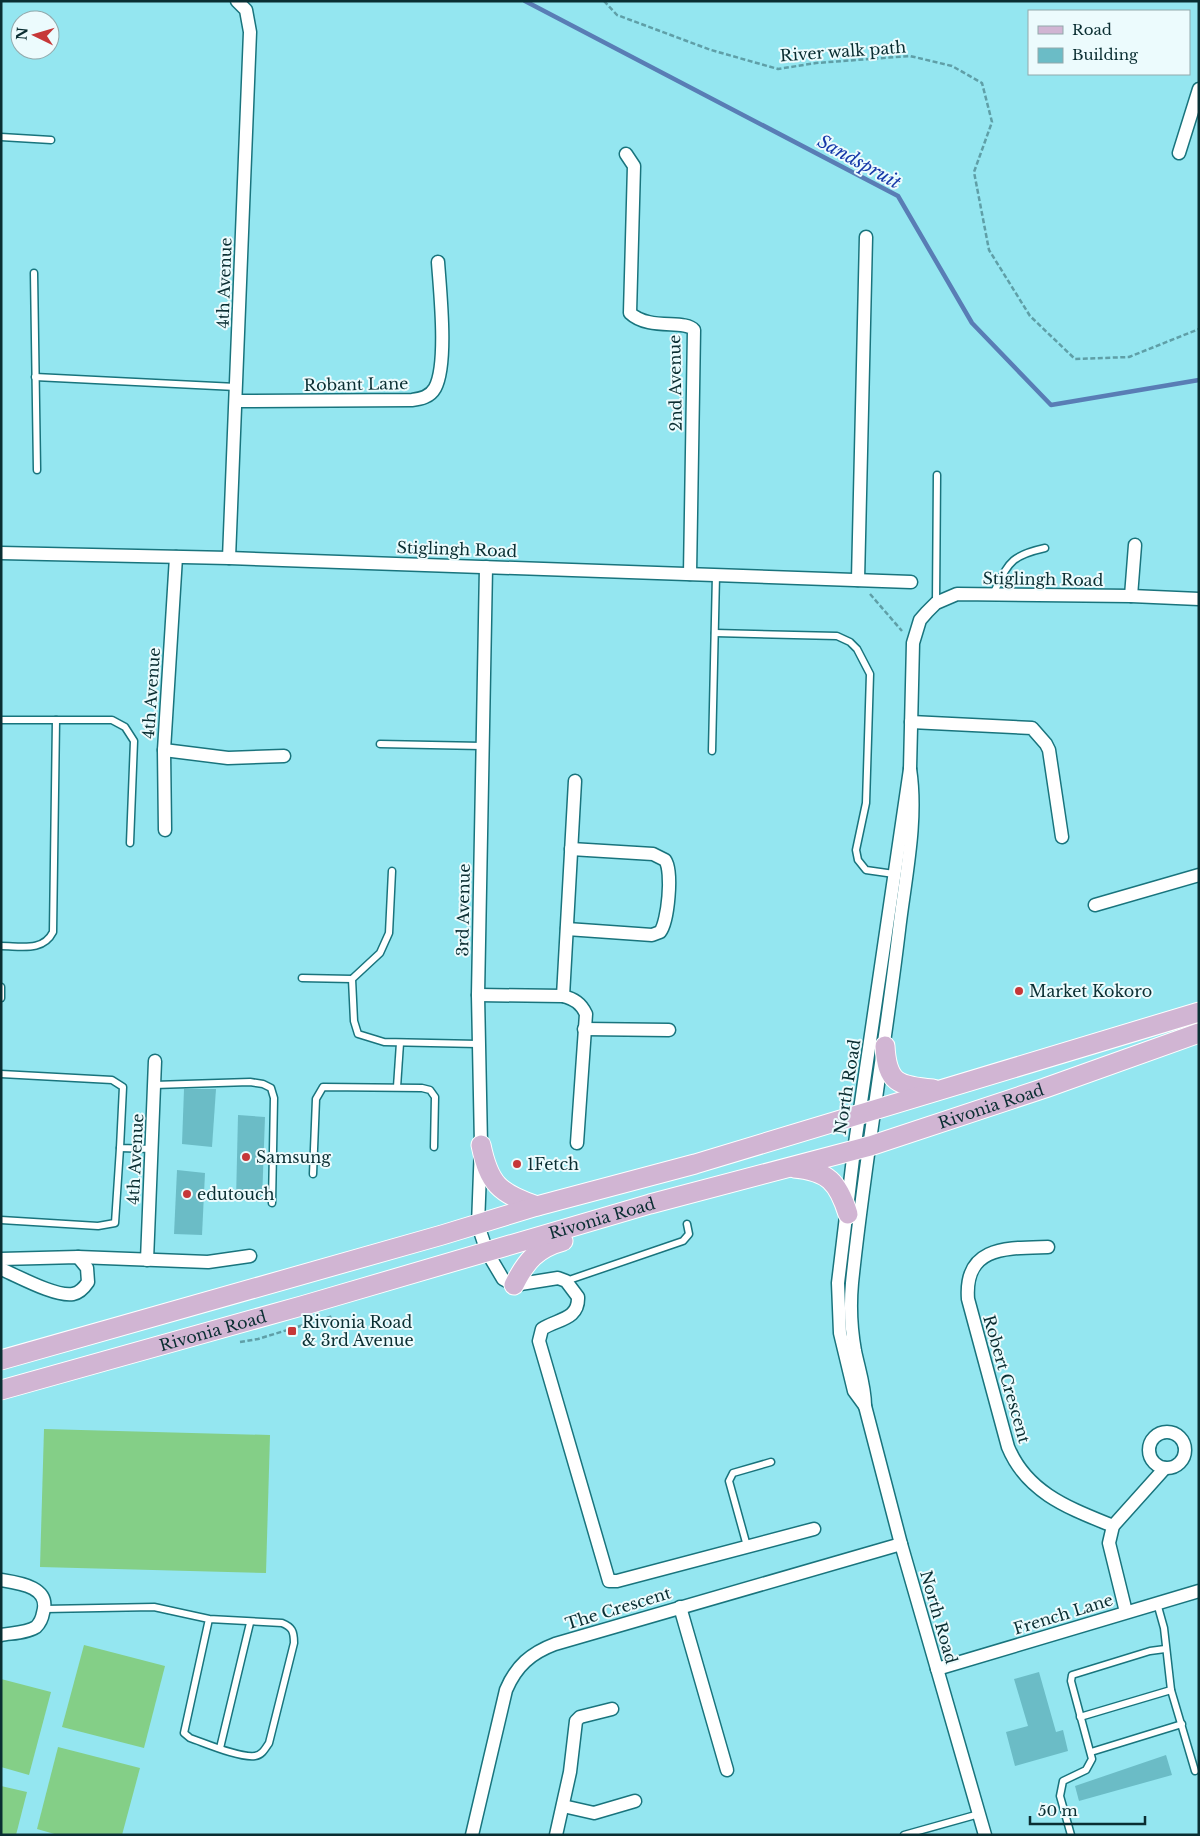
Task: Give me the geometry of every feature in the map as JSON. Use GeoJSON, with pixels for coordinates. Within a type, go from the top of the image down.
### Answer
{"type":"FeatureCollection","features":[{"type":"Feature","properties":{"kind":"main road","name":"Rivonia Road"},"geometry":{"type":"LineString","coordinates":[[1,1360],[478,1225],[537,1206],[695,1164],[1199,1012]]}},
{"type":"Feature","properties":{"kind":"main road","name":"Rivonia Road"},"geometry":{"type":"LineString","coordinates":[[1,1390],[305,1306],[650,1204],[862,1148],[1045,1088],[1199,1032]]}},
{"type":"Feature","properties":{"kind":"main road"},"geometry":{"type":"LineString","coordinates":[[885,1046],[886,1066],[896,1080],[904,1085],[944,1089]]}},
{"type":"Feature","properties":{"kind":"main road"},"geometry":{"type":"LineString","coordinates":[[481,1145],[486,1168],[495,1184],[512,1197],[537,1206]]}},
{"type":"Feature","properties":{"kind":"main road"},"geometry":{"type":"LineString","coordinates":[[789,1168],[812,1170],[835,1183],[848,1214]]}},
{"type":"Feature","properties":{"kind":"main road"},"geometry":{"type":"LineString","coordinates":[[514,1285],[527,1261],[541,1249],[629,1221],[650,1204]]}},
{"type":"Feature","properties":{"kind":"street","name":"4th Avenue"},"geometry":{"type":"LineString","coordinates":[[229,558],[250,32],[241,6]]}},
{"type":"Feature","properties":{"kind":"street"},"geometry":{"type":"LineString","coordinates":[[1179,153],[1194,126],[1199,89]]}},
{"type":"Feature","properties":{"kind":"street","name":"2nd Avenue"},"geometry":{"type":"LineString","coordinates":[[626,154],[634,166],[630,313],[637,320],[647,323],[688,326],[694,330],[690,574]]}},
{"type":"Feature","properties":{"kind":"street"},"geometry":{"type":"LineString","coordinates":[[858,580],[866,237]]}},
{"type":"Feature","properties":{"kind":"street","name":"Robant Lane"},"geometry":{"type":"LineString","coordinates":[[236,402],[412,400],[429,395],[434,388],[442,364],[438,262]]}},
{"type":"Feature","properties":{"kind":"street"},"geometry":{"type":"LineString","coordinates":[[1131,596],[1135,545]]}},
{"type":"Feature","properties":{"kind":"street","name":"Stiglingh Road"},"geometry":{"type":"LineString","coordinates":[[1,553],[229,558],[911,582]]}},
{"type":"Feature","properties":{"kind":"street","name":"4th Avenue"},"geometry":{"type":"LineString","coordinates":[[165,830],[164,750],[176,557]]}},
{"type":"Feature","properties":{"kind":"street","name":"3rd Avenue"},"geometry":{"type":"LineString","coordinates":[[486,567],[478,995],[481,1145],[478,1225],[487,1252],[500,1276],[514,1285]]}},
{"type":"Feature","properties":{"kind":"street","name":"Stiglingh Road"},"geometry":{"type":"LineString","coordinates":[[913,643],[920,620],[936,603],[957,594],[1131,596],[1199,599]]}},
{"type":"Feature","properties":{"kind":"street","name":"North Road"},"geometry":{"type":"LineString","coordinates":[[867,1111],[885,1046],[913,799],[910,769],[913,643]]}},
{"type":"Feature","properties":{"kind":"street"},"geometry":{"type":"LineString","coordinates":[[911,722],[1032,728],[1046,744],[1048,750],[1062,837]]}},
{"type":"Feature","properties":{"kind":"street"},"geometry":{"type":"LineString","coordinates":[[164,750],[228,758],[284,756]]}},
{"type":"Feature","properties":{"kind":"street","name":"North Road"},"geometry":{"type":"LineString","coordinates":[[910,769],[894,874],[862,1148],[852,1285],[853,1334],[865,1388],[865,1406],[901,1544],[985,1835]]}},
{"type":"Feature","properties":{"kind":"street"},"geometry":{"type":"LineString","coordinates":[[563,996],[575,781]]}},
{"type":"Feature","properties":{"kind":"street"},"geometry":{"type":"LineString","coordinates":[[567,929],[652,935],[660,932],[665,922],[670,873],[665,860],[653,854],[571,849]]}},
{"type":"Feature","properties":{"kind":"street"},"geometry":{"type":"LineString","coordinates":[[1095,905],[1199,875]]}},
{"type":"Feature","properties":{"kind":"street"},"geometry":{"type":"LineString","coordinates":[[478,995],[563,996],[572,998],[583,1007],[586,1014],[577,1143]]}},
{"type":"Feature","properties":{"kind":"street"},"geometry":{"type":"LineString","coordinates":[[584,1029],[669,1030]]}},
{"type":"Feature","properties":{"kind":"street","name":"4th Avenue"},"geometry":{"type":"LineString","coordinates":[[147,1260],[155,1060]]}},
{"type":"Feature","properties":{"kind":"street","name":"North Road"},"geometry":{"type":"LineString","coordinates":[[862,1148],[848,1214],[838,1283],[838,1318],[850,1378],[856,1394],[865,1406]]}},
{"type":"Feature","properties":{"kind":"street","name":"Robert Crescent"},"geometry":{"type":"LineString","coordinates":[[1048,1246],[1008,1248],[987,1254],[977,1262],[969,1276],[967,1286],[968,1299],[1008,1447],[1018,1468],[1027,1480],[1050,1496],[1113,1526]]}},
{"type":"Feature","properties":{"kind":"street"},"geometry":{"type":"LineString","coordinates":[[1,1259],[78,1257],[208,1262],[250,1256]]}},
{"type":"Feature","properties":{"kind":"street"},"geometry":{"type":"LineString","coordinates":[[1,1269],[41,1286],[70,1294],[77,1293],[88,1282],[87,1268],[78,1257]]}},
{"type":"Feature","properties":{"kind":"street"},"geometry":{"type":"LineString","coordinates":[[514,1285],[548,1278],[566,1281],[576,1292],[577,1307],[568,1318],[542,1329],[539,1341],[608,1579],[617,1581],[814,1529]]}},
{"type":"Feature","properties":{"kind":"street"},"geometry":{"type":"LineString","coordinates":[[1126,1612],[1110,1543],[1113,1526],[1165,1468]]}},
{"type":"Feature","properties":{"kind":"street","name":"The Crescent"},"geometry":{"type":"LineString","coordinates":[[472,1835],[499,1712],[506,1690],[517,1668],[532,1655],[546,1648],[680,1607],[901,1544]]}},
{"type":"Feature","properties":{"kind":"street"},"geometry":{"type":"LineString","coordinates":[[1,1580],[34,1588],[42,1594],[44,1609],[41,1621],[36,1626],[1,1636]]}},
{"type":"Feature","properties":{"kind":"street","name":"French Lane"},"geometry":{"type":"LineString","coordinates":[[936,1668],[1199,1591]]}},
{"type":"Feature","properties":{"kind":"street"},"geometry":{"type":"LineString","coordinates":[[680,1607],[727,1770]]}},
{"type":"Feature","properties":{"kind":"street"},"geometry":{"type":"LineString","coordinates":[[556,1835],[570,1772],[576,1721],[580,1717],[612,1709]]}},
{"type":"Feature","properties":{"kind":"street"},"geometry":{"type":"LineString","coordinates":[[563,1806],[594,1813],[635,1801]]}},
{"type":"Feature","properties":{"kind":"lane"},"geometry":{"type":"LineString","coordinates":[[1,137],[51,140]]}},
{"type":"Feature","properties":{"kind":"lane"},"geometry":{"type":"LineString","coordinates":[[34,273],[37,470]]}},
{"type":"Feature","properties":{"kind":"lane"},"geometry":{"type":"LineString","coordinates":[[36,377],[236,387]]}},
{"type":"Feature","properties":{"kind":"lane"},"geometry":{"type":"LineString","coordinates":[[936,603],[937,475]]}},
{"type":"Feature","properties":{"kind":"lane"},"geometry":{"type":"LineString","coordinates":[[992,594],[1005,569],[1016,556],[1045,548]]}},
{"type":"Feature","properties":{"kind":"lane"},"geometry":{"type":"LineString","coordinates":[[712,751],[716,574]]}},
{"type":"Feature","properties":{"kind":"lane"},"geometry":{"type":"LineString","coordinates":[[715,632],[837,636],[850,642],[857,649],[870,674],[866,803],[857,855],[860,865],[866,870],[894,874]]}},
{"type":"Feature","properties":{"kind":"lane"},"geometry":{"type":"LineString","coordinates":[[1,720],[112,720],[125,728],[134,741],[130,843]]}},
{"type":"Feature","properties":{"kind":"lane"},"geometry":{"type":"LineString","coordinates":[[1,946],[35,947],[45,944],[54,932],[56,720]]}},
{"type":"Feature","properties":{"kind":"lane"},"geometry":{"type":"LineString","coordinates":[[380,744],[482,746]]}},
{"type":"Feature","properties":{"kind":"lane"},"geometry":{"type":"LineString","coordinates":[[302,978],[352,978],[380,953],[389,933],[392,871]]}},
{"type":"Feature","properties":{"kind":"lane"},"geometry":{"type":"LineString","coordinates":[[352,978],[354,1021],[358,1034],[376,1041],[478,1044]]}},
{"type":"Feature","properties":{"kind":"lane"},"geometry":{"type":"LineString","coordinates":[[1,987],[1,998]]}},
{"type":"Feature","properties":{"kind":"lane"},"geometry":{"type":"LineString","coordinates":[[397,1088],[400,1042]]}},
{"type":"Feature","properties":{"kind":"lane"},"geometry":{"type":"LineString","coordinates":[[1,1074],[96,1078],[119,1082],[123,1087],[115,1223],[98,1226],[1,1220]]}},
{"type":"Feature","properties":{"kind":"lane"},"geometry":{"type":"LineString","coordinates":[[154,1085],[250,1082],[263,1084],[271,1088],[274,1098],[272,1203]]}},
{"type":"Feature","properties":{"kind":"lane"},"geometry":{"type":"LineString","coordinates":[[313,1174],[316,1099],[323,1087],[430,1090],[435,1097],[434,1147]]}},
{"type":"Feature","properties":{"kind":"lane"},"geometry":{"type":"LineString","coordinates":[[120,1148],[152,1149]]}},
{"type":"Feature","properties":{"kind":"lane"},"geometry":{"type":"LineString","coordinates":[[566,1281],[683,1241],[688,1234],[687,1224]]}},
{"type":"Feature","properties":{"kind":"lane"},"geometry":{"type":"LineString","coordinates":[[748,1546],[729,1480],[733,1473],[771,1462]]}},
{"type":"Feature","properties":{"kind":"lane"},"geometry":{"type":"LineString","coordinates":[[1157,1603],[1164,1628],[1171,1690],[1195,1771]]}},
{"type":"Feature","properties":{"kind":"lane"},"geometry":{"type":"LineString","coordinates":[[44,1609],[154,1606],[209,1619],[282,1622],[290,1626],[294,1633],[294,1642],[269,1743],[264,1751],[255,1756],[220,1748],[190,1738],[184,1733],[209,1619]]}},
{"type":"Feature","properties":{"kind":"lane"},"geometry":{"type":"LineString","coordinates":[[220,1748],[250,1622]]}},
{"type":"Feature","properties":{"kind":"lane"},"geometry":{"type":"LineString","coordinates":[[1071,1835],[1060,1791],[1064,1781],[1086,1770],[1091,1765],[1091,1752],[1080,1717],[1071,1680],[1072,1675],[1150,1651],[1165,1649]]}},
{"type":"Feature","properties":{"kind":"lane"},"geometry":{"type":"LineString","coordinates":[[1080,1717],[1171,1690]]}},
{"type":"Feature","properties":{"kind":"lane"},"geometry":{"type":"LineString","coordinates":[[1091,1752],[1182,1724]]}},
{"type":"Feature","properties":{"kind":"lane"},"geometry":{"type":"LineString","coordinates":[[904,1835],[979,1814]]}},
{"type":"Feature","properties":{"kind":"path","name":"River walk path"},"geometry":{"type":"LineString","coordinates":[[604,1],[617,15],[711,50],[778,69],[816,63],[910,56],[952,66],[982,83],[992,122],[974,172],[989,250],[1030,316],[1075,359],[1129,357],[1199,329]]}},
{"type":"Feature","properties":{"kind":"path"},"geometry":{"type":"LineString","coordinates":[[858,580],[913,643]]}},
{"type":"Feature","properties":{"kind":"green space"},"geometry":{"type":"Polygon","coordinates":[[[44,1429],[270,1435],[266,1573],[40,1567],[44,1429]]]}},
{"type":"Feature","properties":{"kind":"green space"},"geometry":{"type":"Polygon","coordinates":[[[84,1645],[165,1666],[144,1748],[62,1727],[84,1645]]]}},
{"type":"Feature","properties":{"kind":"green space"},"geometry":{"type":"Polygon","coordinates":[[[1,1679],[51,1692],[29,1775],[1,1767],[1,1679]]]}},
{"type":"Feature","properties":{"kind":"green space"},"geometry":{"type":"Polygon","coordinates":[[[58,1747],[140,1768],[122,1835],[58,1835],[37,1829],[58,1747]]]}},
{"type":"Feature","properties":{"kind":"green space"},"geometry":{"type":"Polygon","coordinates":[[[1,1786],[27,1792],[16,1835],[1,1835],[1,1786]]]}},
{"type":"Feature","properties":{"kind":"building"},"geometry":{"type":"Polygon","coordinates":[[[184,1089],[216,1089],[212,1147],[182,1144],[184,1089]]]}},
{"type":"Feature","properties":{"kind":"building"},"geometry":{"type":"Polygon","coordinates":[[[238,1115],[265,1117],[262,1201],[236,1200],[238,1115]]]}},
{"type":"Feature","properties":{"kind":"building"},"geometry":{"type":"Polygon","coordinates":[[[177,1170],[205,1173],[202,1235],[174,1234],[177,1170]]]}},
{"type":"Feature","properties":{"kind":"building"},"geometry":{"type":"Polygon","coordinates":[[[1039,1672],[1056,1732],[1063,1730],[1068,1751],[1015,1766],[1006,1732],[1028,1726],[1014,1679],[1039,1672]]]}},
{"type":"Feature","properties":{"kind":"building"},"geometry":{"type":"Polygon","coordinates":[[[1166,1755],[1172,1775],[1079,1801],[1075,1786],[1166,1755]]]}},
{"type":"Feature","properties":{"kind":"waterway","name":"Sandspruit"},"geometry":{"type":"LineString","coordinates":[[525,1],[898,196],[972,323],[1051,405],[1199,380]]}},
{"type":"Feature","properties":{"kind":"place","name":"Market Kokoro"},"geometry":{"type":"Point","coordinates":[1019,991]}},
{"type":"Feature","properties":{"kind":"place","name":"Samsung"},"geometry":{"type":"Point","coordinates":[246,1157]}},
{"type":"Feature","properties":{"kind":"place","name":"1Fetch"},"geometry":{"type":"Point","coordinates":[517,1164]}},
{"type":"Feature","properties":{"kind":"place","name":"edutouch"},"geometry":{"type":"Point","coordinates":[187,1194]}},
{"type":"Feature","properties":{"kind":"place","name":"Rivonia Road & 3rd Avenue"},"geometry":{"type":"Point","coordinates":[292,1331]}}]}
